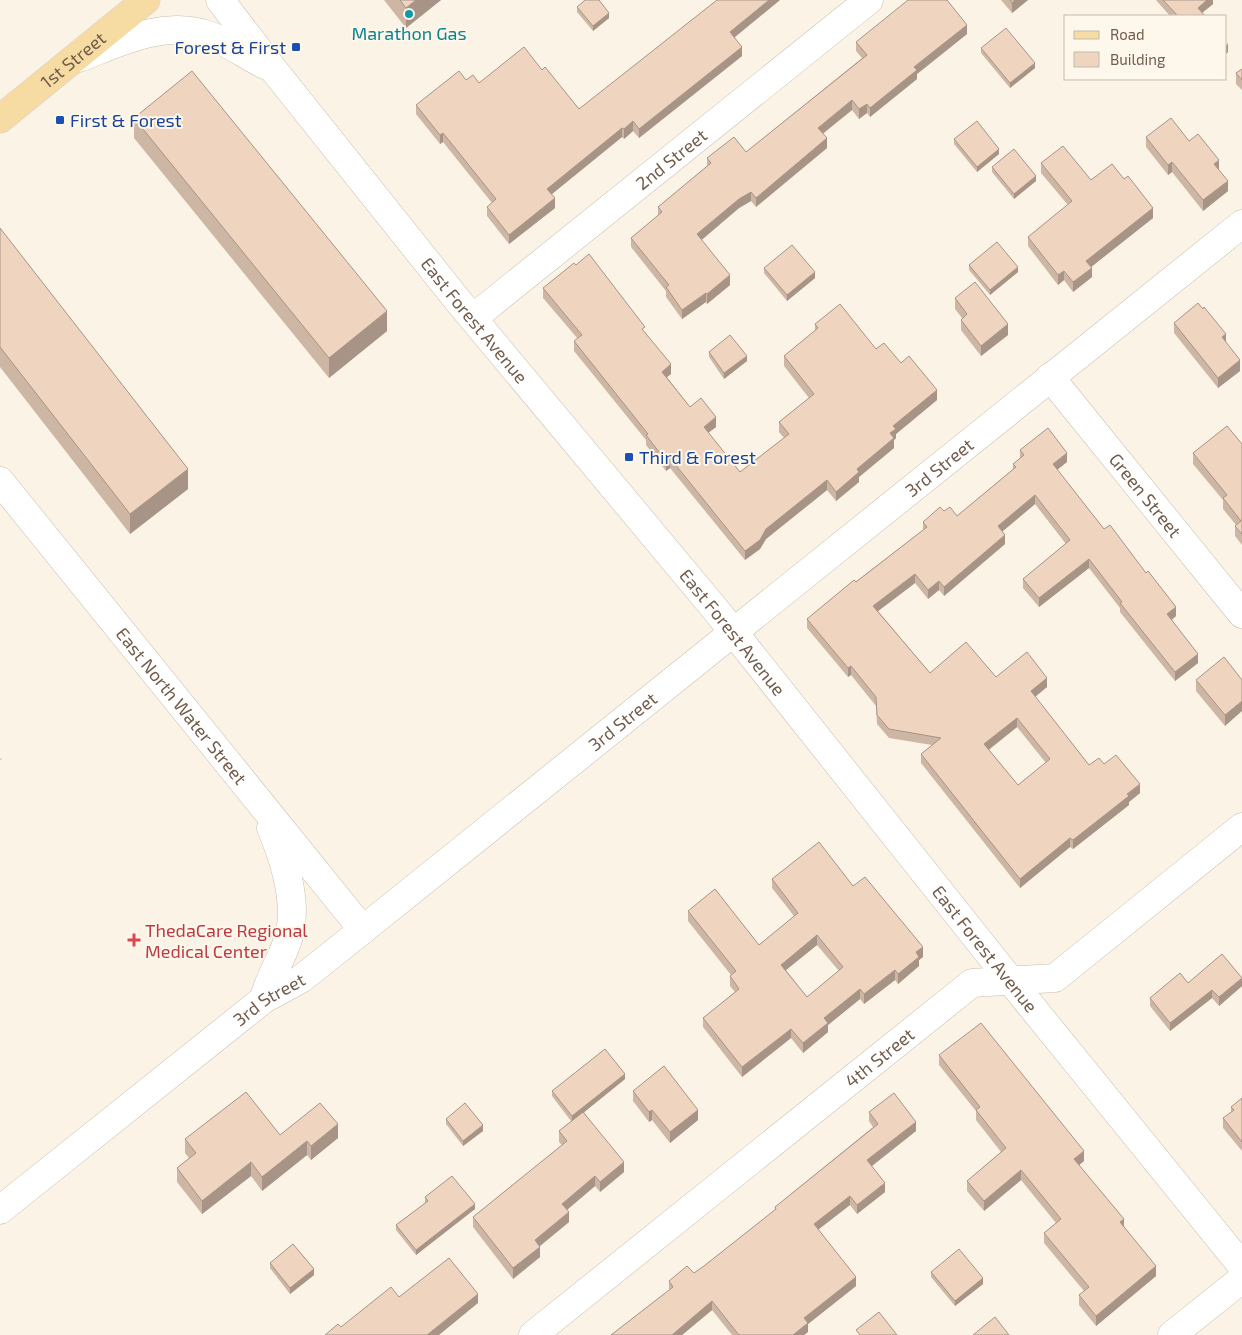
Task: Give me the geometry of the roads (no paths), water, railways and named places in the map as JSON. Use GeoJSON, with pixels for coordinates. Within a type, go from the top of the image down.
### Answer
{"type":"FeatureCollection","features":[{"type":"Feature","properties":{"kind":"main road","name":"1st Street"},"geometry":{"type":"LineString","coordinates":[[0,119],[146,0]]}},
{"type":"Feature","properties":{"kind":"street","name":"East Forest Avenue"},"geometry":{"type":"LineString","coordinates":[[220,0],[273,70],[473,318],[733,632],[1010,980],[1242,1266]]}},
{"type":"Feature","properties":{"kind":"street","name":"2nd Street"},"geometry":{"type":"LineString","coordinates":[[473,318],[869,0]]}},
{"type":"Feature","properties":{"kind":"street"},"geometry":{"type":"LineString","coordinates":[[70,62],[136,36],[164,30],[184,30],[211,36],[273,70]]}},
{"type":"Feature","properties":{"kind":"street","name":"3rd Street"},"geometry":{"type":"LineString","coordinates":[[0,1210],[264,1000],[301,979],[1242,224]]}},
{"type":"Feature","properties":{"kind":"street","name":"Green Street"},"geometry":{"type":"LineString","coordinates":[[1050,377],[1242,614]]}},
{"type":"Feature","properties":{"kind":"street","name":"East North Water Street"},"geometry":{"type":"LineString","coordinates":[[0,481],[362,930]]}},
{"type":"Feature","properties":{"kind":"street"},"geometry":{"type":"LineString","coordinates":[[262,805],[284,864],[291,911],[290,932],[280,959],[267,982],[264,1000]]}},
{"type":"Feature","properties":{"kind":"street","name":"4th Street"},"geometry":{"type":"LineString","coordinates":[[533,1335],[972,983],[1055,978],[1242,826]]}},
{"type":"Feature","properties":{"kind":"street"},"geometry":{"type":"LineString","coordinates":[[1172,1335],[1242,1279]]}},
{"type":"Feature","properties":{"kind":"place","name":"Marathon Gas"},"geometry":{"type":"Point","coordinates":[409,14]}},
{"type":"Feature","properties":{"kind":"place","name":"Forest & First"},"geometry":{"type":"Point","coordinates":[296,47]}},
{"type":"Feature","properties":{"kind":"place","name":"First & Forest"},"geometry":{"type":"Point","coordinates":[60,120]}},
{"type":"Feature","properties":{"kind":"place","name":"Third & Forest"},"geometry":{"type":"Point","coordinates":[629,457]}},
{"type":"Feature","properties":{"kind":"place","name":"ThedaCare Regional Medical Center"},"geometry":{"type":"Point","coordinates":[134,940]}}]}
